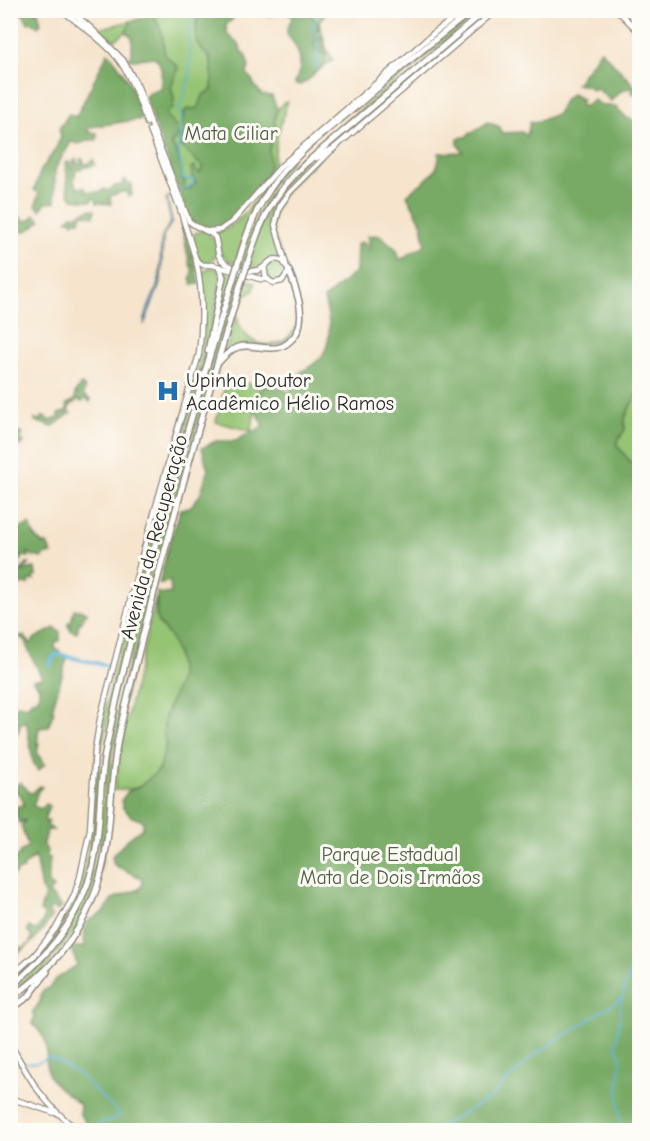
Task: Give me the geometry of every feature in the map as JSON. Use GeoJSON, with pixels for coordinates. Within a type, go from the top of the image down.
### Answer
{"type":"FeatureCollection","features":[{"type":"Feature","properties":{"kind":"highway","name":"Avenida da Recuperação"},"geometry":{"type":"LineString","coordinates":[[10,987],[38,964],[59,938],[88,883],[97,848],[106,750],[176,467],[253,221],[270,188],[284,171],[452,25],[474,10]]}},
{"type":"Feature","properties":{"kind":"highway","name":"Avenida da Recuperação"},"geometry":{"type":"LineString","coordinates":[[10,998],[42,974],[74,935],[85,916],[100,877],[106,852],[119,735],[183,480],[240,286],[267,210],[287,183],[306,164],[486,10]]}},
{"type":"Feature","properties":{"kind":"highway"},"geometry":{"type":"LineString","coordinates":[[315,136],[329,130],[338,117]]}},
{"type":"Feature","properties":{"kind":"highway"},"geometry":{"type":"LineString","coordinates":[[306,164],[333,149]]}},
{"type":"Feature","properties":{"kind":"highway"},"geometry":{"type":"LineString","coordinates":[[204,376],[223,277],[219,267]]}},
{"type":"Feature","properties":{"kind":"highway"},"geometry":{"type":"LineString","coordinates":[[216,366],[226,354],[240,346],[275,348],[284,346],[293,339],[301,319],[300,307],[289,271]]}},
{"type":"Feature","properties":{"kind":"highway"},"geometry":{"type":"LineString","coordinates":[[10,1010],[36,988],[56,958]]}},
{"type":"Feature","properties":{"kind":"main road"},"geometry":{"type":"LineString","coordinates":[[62,10],[121,62],[134,90],[191,240],[196,260],[200,264],[268,279]]}},
{"type":"Feature","properties":{"kind":"main road"},"geometry":{"type":"LineString","coordinates":[[70,10],[123,60],[138,87],[186,216],[192,225],[209,231],[220,230],[233,221],[281,166],[434,33],[465,10]]}},
{"type":"Feature","properties":{"kind":"main road"},"geometry":{"type":"LineString","coordinates":[[286,264],[276,258],[268,261],[264,267],[264,275],[273,282],[282,281],[289,271],[275,229],[278,211],[297,183],[333,149],[496,10]]}},
{"type":"Feature","properties":{"kind":"main road"},"geometry":{"type":"LineString","coordinates":[[617,10],[639,33]]}},
{"type":"Feature","properties":{"kind":"main road"},"geometry":{"type":"LineString","coordinates":[[191,240],[195,232],[201,230]]}},
{"type":"Feature","properties":{"kind":"main road"},"geometry":{"type":"LineString","coordinates":[[209,231],[215,237],[222,260],[231,266],[251,271],[264,267]]}},
{"type":"Feature","properties":{"kind":"main road"},"geometry":{"type":"LineString","coordinates":[[200,278],[202,270],[215,259],[218,253]]}},
{"type":"Feature","properties":{"kind":"main road","name":"Avenida da Recuperação"},"geometry":{"type":"LineString","coordinates":[[10,977],[35,955],[60,922],[74,896],[84,863],[100,720],[140,563],[199,354],[202,329],[200,278],[196,260]]}},
{"type":"Feature","properties":{"kind":"main road"},"geometry":{"type":"LineString","coordinates":[[10,1043],[21,1064],[55,1113],[78,1131]]}},
{"type":"Feature","properties":{"kind":"main road"},"geometry":{"type":"LineString","coordinates":[[10,1098],[55,1113]]}},
{"type":"Feature","properties":{"kind":"green space"},"geometry":{"type":"Polygon","coordinates":[[[17,11],[38,11],[41,23],[38,27],[32,22],[28,23],[17,11]]]}},
{"type":"Feature","properties":{"kind":"green space","name":"Mata Ciliar"},"geometry":{"type":"Polygon","coordinates":[[[147,11],[152,11],[162,33],[165,55],[178,67],[171,87],[174,98],[173,107],[167,115],[177,128],[178,138],[170,143],[179,159],[182,179],[185,181],[184,191],[190,189],[196,182],[192,177],[191,167],[195,166],[196,171],[200,173],[203,167],[180,146],[183,118],[186,110],[198,108],[204,94],[212,90],[211,58],[200,48],[196,40],[196,25],[200,11],[229,11],[225,14],[231,15],[233,19],[226,25],[227,33],[240,45],[241,51],[245,54],[249,66],[247,74],[262,95],[272,96],[277,109],[266,177],[227,223],[216,229],[201,229],[189,219],[145,97],[150,92],[161,88],[159,63],[154,57],[130,60],[128,58],[132,55],[132,37],[126,32],[131,21],[147,17],[147,11]]]}},
{"type":"Feature","properties":{"kind":"green space"},"geometry":{"type":"Polygon","coordinates":[[[152,11],[200,11],[196,21],[196,41],[211,61],[212,90],[204,94],[198,108],[186,110],[182,117],[184,141],[203,167],[200,173],[191,169],[196,182],[186,192],[183,190],[185,181],[182,179],[179,160],[170,143],[175,141],[178,135],[177,128],[166,115],[166,112],[173,107],[174,98],[171,87],[178,70],[165,55],[162,33],[152,11]]]}},
{"type":"Feature","properties":{"kind":"green space","name":"Mata Ciliar"},"geometry":{"type":"Polygon","coordinates":[[[266,11],[311,11],[311,16],[317,22],[319,29],[314,34],[316,38],[314,45],[323,54],[317,38],[322,35],[325,61],[320,70],[301,85],[295,84],[300,67],[299,57],[287,32],[293,16],[286,12],[268,16],[266,11]]]}},
{"type":"Feature","properties":{"kind":"green space"},"geometry":{"type":"Polygon","coordinates":[[[311,11],[328,11],[319,21],[327,50],[333,60],[321,68],[327,53],[322,35],[320,43],[323,53],[321,54],[314,45],[316,36],[314,34],[319,29],[317,22],[311,16],[311,11]]]}},
{"type":"Feature","properties":{"kind":"green space"},"geometry":{"type":"Polygon","coordinates":[[[470,17],[472,19],[306,159],[277,191],[254,236],[291,181],[311,163],[323,156],[287,189],[275,210],[274,234],[284,260],[271,259],[255,269],[235,264],[220,252],[216,233],[225,230],[243,216],[281,168],[294,158],[260,198],[247,226],[237,259],[267,197],[294,165],[470,17]]]}},
{"type":"Feature","properties":{"kind":"green space"},"geometry":{"type":"Polygon","coordinates":[[[131,21],[126,32],[115,40],[100,31],[102,28],[131,21]]]}},
{"type":"Feature","properties":{"kind":"green space"},"geometry":{"type":"Polygon","coordinates":[[[601,50],[639,91],[635,94],[631,93],[633,88],[623,90],[611,101],[596,88],[592,90],[588,86],[576,84],[601,50]]]}},
{"type":"Feature","properties":{"kind":"green space"},"geometry":{"type":"Polygon","coordinates":[[[108,52],[130,83],[141,119],[90,127],[88,132],[97,133],[97,140],[79,144],[71,142],[55,169],[55,202],[46,203],[40,210],[36,205],[39,193],[34,190],[41,170],[61,137],[59,129],[69,114],[76,117],[108,52]]]}},
{"type":"Feature","properties":{"kind":"green space","name":"Parque Estadual Mata de Dois Irmãos"},"geometry":{"type":"Polygon","coordinates":[[[572,94],[583,100],[580,102],[581,106],[594,100],[601,105],[616,107],[627,118],[639,122],[640,362],[636,362],[633,368],[639,390],[627,414],[625,429],[616,444],[632,464],[640,463],[639,1130],[85,1130],[82,1128],[87,1124],[79,1113],[80,1105],[59,1088],[49,1076],[44,1038],[32,1023],[35,1016],[32,1013],[40,1002],[42,991],[77,965],[71,947],[85,947],[84,936],[87,922],[104,912],[112,899],[139,889],[142,885],[141,878],[114,865],[112,856],[129,838],[143,828],[143,821],[132,817],[123,808],[121,801],[128,791],[139,787],[160,769],[166,743],[163,733],[165,717],[180,678],[178,658],[171,638],[157,620],[157,592],[171,593],[170,581],[159,584],[181,509],[190,507],[200,495],[208,470],[202,448],[216,441],[237,441],[264,425],[253,408],[264,385],[275,385],[291,393],[290,385],[301,372],[316,363],[322,356],[329,335],[324,299],[356,271],[357,244],[362,242],[368,245],[368,251],[371,248],[367,236],[380,235],[397,250],[399,258],[403,259],[425,244],[422,224],[407,195],[424,182],[437,167],[439,153],[463,152],[458,145],[458,138],[465,137],[488,122],[500,127],[501,133],[522,132],[527,136],[530,122],[534,123],[557,114],[565,99],[572,94]]]}},
{"type":"Feature","properties":{"kind":"green space"},"geometry":{"type":"Polygon","coordinates":[[[288,101],[277,137],[273,168],[266,177],[276,108],[278,109],[288,101]]]}},
{"type":"Feature","properties":{"kind":"green space"},"geometry":{"type":"Polygon","coordinates":[[[76,159],[78,165],[81,164],[80,159],[83,159],[85,165],[94,160],[95,165],[76,170],[74,181],[78,188],[84,187],[87,192],[101,192],[104,189],[108,191],[115,186],[123,185],[122,181],[125,179],[127,183],[132,184],[132,195],[129,197],[125,191],[110,196],[111,204],[97,203],[93,198],[92,201],[72,199],[68,190],[65,163],[70,162],[71,168],[74,167],[73,162],[76,159]]]}},
{"type":"Feature","properties":{"kind":"green space"},"geometry":{"type":"Polygon","coordinates":[[[91,209],[95,210],[94,216],[82,214],[80,221],[73,223],[67,220],[72,215],[91,209]]]}},
{"type":"Feature","properties":{"kind":"green space"},"geometry":{"type":"Polygon","coordinates":[[[35,215],[41,220],[30,229],[21,232],[11,229],[11,218],[21,217],[22,220],[29,221],[35,215]]]}},
{"type":"Feature","properties":{"kind":"green space"},"geometry":{"type":"Polygon","coordinates":[[[181,222],[195,259],[199,284],[192,284],[190,278],[192,278],[192,266],[190,266],[181,222]]]}},
{"type":"Feature","properties":{"kind":"green space"},"geometry":{"type":"Polygon","coordinates":[[[204,231],[214,239],[217,254],[211,261],[206,262],[198,259],[193,241],[195,233],[204,231]]]}},
{"type":"Feature","properties":{"kind":"green space"},"geometry":{"type":"Polygon","coordinates":[[[276,261],[283,264],[286,271],[283,278],[276,281],[269,278],[266,271],[269,264],[276,261]]]}},
{"type":"Feature","properties":{"kind":"green space"},"geometry":{"type":"Polygon","coordinates":[[[211,267],[218,269],[221,278],[201,376],[101,747],[95,837],[87,879],[78,904],[60,933],[43,956],[11,985],[11,978],[40,953],[57,932],[81,882],[90,838],[94,777],[102,723],[161,489],[197,371],[203,344],[204,325],[202,276],[204,271],[211,267]]]}},
{"type":"Feature","properties":{"kind":"green space"},"geometry":{"type":"Polygon","coordinates":[[[223,271],[255,283],[254,290],[241,300],[246,283],[241,281],[185,464],[113,751],[106,839],[101,867],[92,894],[75,930],[42,972],[11,996],[10,990],[39,966],[62,937],[90,884],[99,847],[108,749],[127,669],[179,463],[235,280],[206,366],[223,271]]]}},
{"type":"Feature","properties":{"kind":"green space"},"geometry":{"type":"Polygon","coordinates":[[[237,313],[246,335],[264,344],[274,344],[284,340],[292,333],[298,322],[293,333],[283,343],[272,346],[243,345],[224,355],[237,313]]]}},
{"type":"Feature","properties":{"kind":"green space"},"geometry":{"type":"Polygon","coordinates":[[[227,377],[260,387],[251,431],[216,422],[227,377]]]}},
{"type":"Feature","properties":{"kind":"green space"},"geometry":{"type":"Polygon","coordinates":[[[81,384],[85,389],[83,395],[91,400],[90,402],[86,399],[82,402],[78,400],[70,406],[68,411],[71,413],[52,427],[35,421],[35,419],[41,421],[41,417],[46,417],[48,421],[59,418],[58,414],[65,412],[68,408],[66,405],[75,399],[75,394],[78,394],[75,393],[81,384]]]}},
{"type":"Feature","properties":{"kind":"green space"},"geometry":{"type":"Polygon","coordinates":[[[639,390],[639,463],[632,464],[616,444],[625,429],[627,414],[639,390]]]}},
{"type":"Feature","properties":{"kind":"green space"},"geometry":{"type":"Polygon","coordinates":[[[13,431],[23,434],[22,445],[12,447],[11,452],[13,431]]]}},
{"type":"Feature","properties":{"kind":"green space"},"geometry":{"type":"Polygon","coordinates":[[[30,524],[34,535],[42,544],[47,544],[52,554],[47,554],[42,558],[28,552],[29,557],[22,556],[22,560],[19,561],[18,556],[11,556],[11,533],[30,524]]]}},
{"type":"Feature","properties":{"kind":"green space"},"geometry":{"type":"Polygon","coordinates":[[[27,563],[30,563],[23,570],[24,572],[35,568],[34,580],[29,581],[29,584],[15,585],[11,588],[11,578],[18,564],[20,565],[15,572],[18,574],[27,563]]]}},
{"type":"Feature","properties":{"kind":"green space"},"geometry":{"type":"Polygon","coordinates":[[[156,597],[157,620],[172,642],[180,670],[179,682],[165,717],[163,756],[156,773],[143,785],[125,790],[114,790],[121,743],[156,597]]]}},
{"type":"Feature","properties":{"kind":"green space"},"geometry":{"type":"Polygon","coordinates":[[[74,609],[87,612],[79,623],[77,633],[70,630],[71,626],[68,627],[74,609]]]}},
{"type":"Feature","properties":{"kind":"green space"},"geometry":{"type":"Polygon","coordinates":[[[55,628],[60,632],[60,641],[56,641],[55,648],[67,658],[48,727],[39,728],[37,754],[45,764],[38,771],[33,762],[26,721],[18,725],[20,728],[15,737],[11,737],[11,712],[19,704],[26,706],[31,703],[31,700],[39,697],[39,687],[33,680],[42,678],[26,645],[28,643],[18,636],[24,636],[31,644],[35,638],[55,628]]]}},
{"type":"Feature","properties":{"kind":"green space"},"geometry":{"type":"Polygon","coordinates":[[[20,782],[31,794],[40,786],[42,787],[38,791],[33,806],[41,809],[46,804],[49,806],[44,820],[49,822],[46,824],[53,830],[47,830],[45,841],[42,842],[47,851],[47,857],[50,858],[48,882],[53,888],[49,893],[62,907],[58,911],[53,908],[48,910],[52,917],[40,934],[31,943],[21,951],[11,955],[11,950],[17,945],[22,949],[29,944],[32,937],[27,930],[29,927],[36,931],[44,919],[44,914],[40,911],[45,895],[41,889],[35,856],[23,867],[24,869],[19,870],[11,878],[11,871],[15,863],[14,857],[19,856],[19,853],[28,846],[21,826],[25,820],[19,823],[14,807],[24,805],[22,797],[16,792],[16,786],[20,782]]]}},
{"type":"Feature","properties":{"kind":"water"},"geometry":{"type":"Polygon","coordinates":[[[173,193],[167,199],[172,222],[163,236],[161,281],[144,325],[159,280],[162,238],[165,231],[171,221],[166,199],[173,193]]]}},
{"type":"Feature","properties":{"kind":"waterway"},"geometry":{"type":"LineString","coordinates":[[180,191],[193,185],[194,180],[183,179],[178,148],[182,117],[179,109],[190,76],[189,34],[194,10]]}},
{"type":"Feature","properties":{"kind":"waterway"},"geometry":{"type":"LineString","coordinates":[[314,69],[319,50],[314,24],[321,16],[322,10]]}},
{"type":"Feature","properties":{"kind":"waterway"},"geometry":{"type":"LineString","coordinates":[[50,666],[57,654],[108,666]]}},
{"type":"Feature","properties":{"kind":"waterway"},"geometry":{"type":"LineString","coordinates":[[434,1130],[488,1099],[533,1056],[622,998],[633,959],[631,925],[637,871],[640,868]]}},
{"type":"Feature","properties":{"kind":"waterway"},"geometry":{"type":"LineString","coordinates":[[622,999],[616,1046],[621,1057],[618,1096],[622,1130]]}},
{"type":"Feature","properties":{"kind":"waterway"},"geometry":{"type":"LineString","coordinates":[[10,1067],[24,1063],[37,1063],[50,1057],[80,1075],[120,1115],[90,1130]]}},
{"type":"Feature","properties":{"kind":"place","name":"Upinha Doutor Acadêmico Hélio Ramos"},"geometry":{"type":"Point","coordinates":[168,391]}}]}
